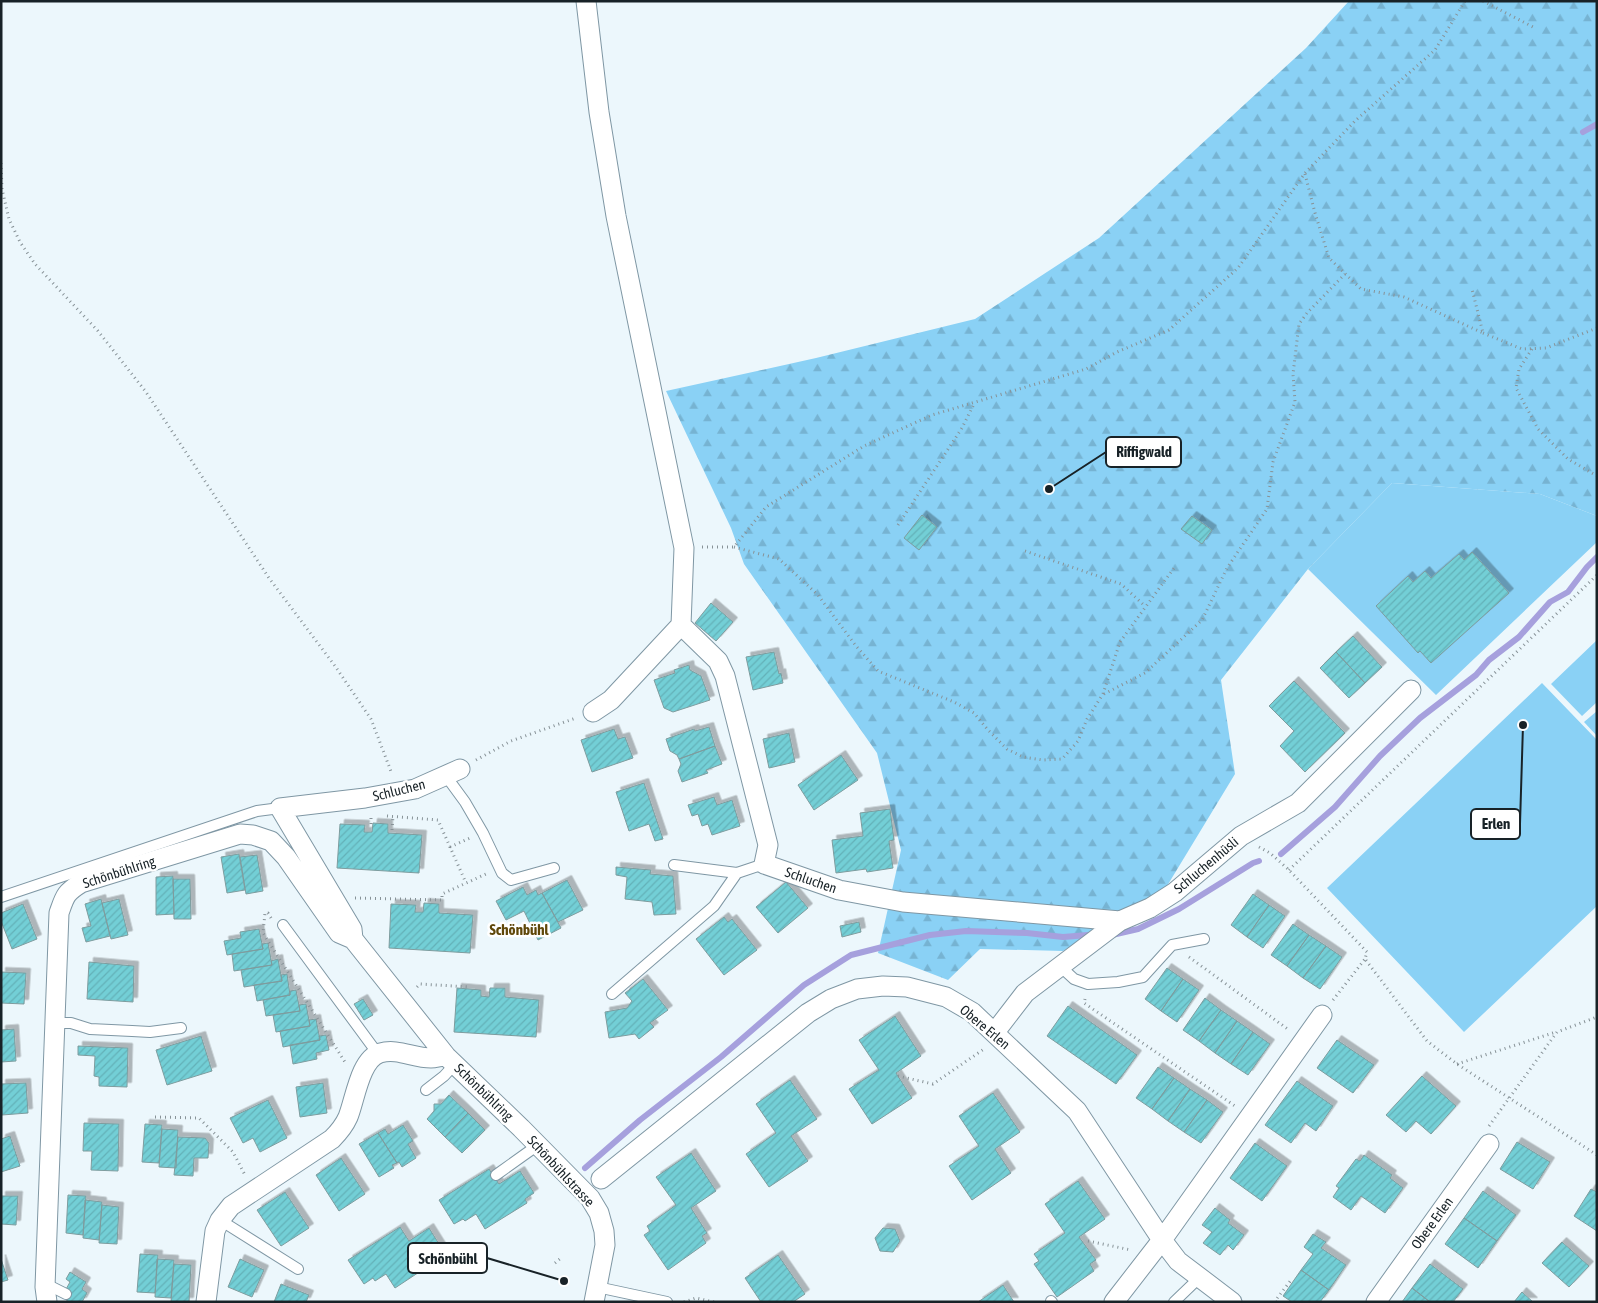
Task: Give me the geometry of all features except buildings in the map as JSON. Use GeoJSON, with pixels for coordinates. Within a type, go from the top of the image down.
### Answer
{"type":"FeatureCollection","features":[{"type":"Feature","properties":{"kind":"street"},"geometry":{"type":"LineString","coordinates":[[586,1],[599,112],[616,216],[684,548],[681,625],[611,700],[593,712]]}},
{"type":"Feature","properties":{"kind":"street"},"geometry":{"type":"LineString","coordinates":[[681,625],[718,660],[725,676],[768,845],[764,864]]}},
{"type":"Feature","properties":{"kind":"street","name":"Schluchenhüsli"},"geometry":{"type":"LineString","coordinates":[[997,1034],[1025,994],[1120,921],[1150,908],[1175,892],[1241,836],[1298,803],[1411,690]]}},
{"type":"Feature","properties":{"kind":"street","name":"Schluchen"},"geometry":{"type":"LineString","coordinates":[[280,808],[365,798],[415,789],[453,773]]}},
{"type":"Feature","properties":{"kind":"street"},"geometry":{"type":"LineString","coordinates":[[280,808],[352,929],[353,939]]}},
{"type":"Feature","properties":{"kind":"street","name":"Schönbühlring"},"geometry":{"type":"LineString","coordinates":[[46,1294],[59,914],[68,891],[81,884],[240,834],[253,834],[271,841],[286,856],[339,933],[353,939],[450,1060],[522,1128]]}},
{"type":"Feature","properties":{"kind":"street","name":"Schluchen"},"geometry":{"type":"LineString","coordinates":[[764,864],[839,890],[904,902],[1120,921]]}},
{"type":"Feature","properties":{"kind":"street","name":"Obere Erlen"},"geometry":{"type":"LineString","coordinates":[[601,1179],[808,1013],[831,999],[857,989],[883,986],[906,987],[946,997],[972,1012],[997,1034],[1077,1112],[1178,1261],[1232,1302]]}},
{"type":"Feature","properties":{"kind":"street"},"geometry":{"type":"LineString","coordinates":[[1114,1302],[1162,1240],[1322,1015]]}},
{"type":"Feature","properties":{"kind":"street","name":"Schönbühlring"},"geometry":{"type":"LineString","coordinates":[[378,1054],[401,1052],[450,1060]]}},
{"type":"Feature","properties":{"kind":"street"},"geometry":{"type":"LineString","coordinates":[[206,1302],[215,1231],[220,1220],[231,1206],[332,1139],[342,1130],[361,1075],[370,1059],[378,1054]]}},
{"type":"Feature","properties":{"kind":"street","name":"Schönbühlstrasse"},"geometry":{"type":"LineString","coordinates":[[522,1128],[590,1198],[599,1212],[604,1230],[605,1245],[596,1294]]}},
{"type":"Feature","properties":{"kind":"street","name":"Obere Erlen"},"geometry":{"type":"LineString","coordinates":[[1376,1302],[1489,1144]]}},
{"type":"Feature","properties":{"kind":"lane"},"geometry":{"type":"LineString","coordinates":[[453,773],[465,802],[484,833],[502,873],[511,880],[554,868]]}},
{"type":"Feature","properties":{"kind":"lane"},"geometry":{"type":"LineString","coordinates":[[1,897],[257,811],[280,808]]}},
{"type":"Feature","properties":{"kind":"lane"},"geometry":{"type":"LineString","coordinates":[[674,865],[736,873],[764,864]]}},
{"type":"Feature","properties":{"kind":"lane"},"geometry":{"type":"LineString","coordinates":[[612,994],[714,906],[736,873]]}},
{"type":"Feature","properties":{"kind":"lane"},"geometry":{"type":"LineString","coordinates":[[283,925],[378,1054]]}},
{"type":"Feature","properties":{"kind":"lane"},"geometry":{"type":"LineString","coordinates":[[1061,967],[1074,979],[1088,984],[1118,982],[1142,977],[1172,945],[1204,939]]}},
{"type":"Feature","properties":{"kind":"lane"},"geometry":{"type":"LineString","coordinates":[[55,1023],[71,1024],[90,1029],[150,1032],[180,1028]]}},
{"type":"Feature","properties":{"kind":"lane"},"geometry":{"type":"LineString","coordinates":[[426,1090],[444,1076],[450,1060]]}},
{"type":"Feature","properties":{"kind":"lane"},"geometry":{"type":"LineString","coordinates":[[496,1175],[538,1145]]}},
{"type":"Feature","properties":{"kind":"lane"},"geometry":{"type":"LineString","coordinates":[[220,1220],[298,1269]]}},
{"type":"Feature","properties":{"kind":"lane"},"geometry":{"type":"LineString","coordinates":[[1174,1302],[1199,1278]]}},
{"type":"Feature","properties":{"kind":"lane"},"geometry":{"type":"LineString","coordinates":[[46,1294],[52,1287],[66,1294]]}},
{"type":"Feature","properties":{"kind":"lane"},"geometry":{"type":"LineString","coordinates":[[596,1294],[667,1302]]}},
{"type":"Feature","properties":{"kind":"path"},"geometry":{"type":"LineString","coordinates":[[734,547],[766,507],[864,446],[932,415],[1086,369],[1117,352],[1169,330],[1238,268],[1305,173],[1356,120],[1435,50],[1465,1]]}},
{"type":"Feature","properties":{"kind":"path"},"geometry":{"type":"LineString","coordinates":[[1483,1],[1534,28]]}},
{"type":"Feature","properties":{"kind":"path"},"geometry":{"type":"LineString","coordinates":[[1,163],[2,190],[7,211],[20,242],[35,264],[98,331],[146,392],[269,578],[335,666],[371,719],[399,792]]}},
{"type":"Feature","properties":{"kind":"path"},"geometry":{"type":"LineString","coordinates":[[1305,173],[1314,213],[1329,258],[1361,289],[1404,296],[1522,349],[1546,348],[1597,328]]}},
{"type":"Feature","properties":{"kind":"path"},"geometry":{"type":"LineString","coordinates":[[1103,694],[1145,673],[1202,620],[1227,568],[1267,509],[1272,462],[1295,402],[1293,374],[1299,324],[1307,313],[1345,274]]}},
{"type":"Feature","properties":{"kind":"path"},"geometry":{"type":"LineString","coordinates":[[1472,290],[1484,333]]}},
{"type":"Feature","properties":{"kind":"path"},"geometry":{"type":"LineString","coordinates":[[1532,349],[1518,369],[1516,388],[1538,429],[1568,459],[1597,476]]}},
{"type":"Feature","properties":{"kind":"path"},"geometry":{"type":"LineString","coordinates":[[898,525],[962,428],[974,403]]}},
{"type":"Feature","properties":{"kind":"path"},"geometry":{"type":"LineString","coordinates":[[684,548],[734,547],[779,559],[818,596],[856,646],[878,671],[954,702],[974,713],[1007,749],[1023,757],[1043,760],[1062,759],[1078,742],[1087,719],[1103,694],[1120,642],[1174,568]]}},
{"type":"Feature","properties":{"kind":"path"},"geometry":{"type":"LineString","coordinates":[[1025,551],[1121,584],[1146,606]]}},
{"type":"Feature","properties":{"kind":"path"},"geometry":{"type":"LineString","coordinates":[[1288,870],[1597,575]]}},
{"type":"Feature","properties":{"kind":"path"},"geometry":{"type":"LineString","coordinates":[[453,773],[511,741],[593,712]]}},
{"type":"Feature","properties":{"kind":"path"},"geometry":{"type":"LineString","coordinates":[[371,814],[379,815]]}},
{"type":"Feature","properties":{"kind":"path"},"geometry":{"type":"LineString","coordinates":[[386,816],[438,820],[466,883]]}},
{"type":"Feature","properties":{"kind":"path"},"geometry":{"type":"LineString","coordinates":[[392,830],[393,816]]}},
{"type":"Feature","properties":{"kind":"path"},"geometry":{"type":"LineString","coordinates":[[1241,836],[1270,853],[1367,952],[1365,959],[1322,1015]]}},
{"type":"Feature","properties":{"kind":"path"},"geometry":{"type":"LineString","coordinates":[[351,901],[357,896],[442,900],[442,894],[500,868]]}},
{"type":"Feature","properties":{"kind":"path"},"geometry":{"type":"LineString","coordinates":[[265,913],[263,933],[346,1064]]}},
{"type":"Feature","properties":{"kind":"path"},"geometry":{"type":"LineString","coordinates":[[1172,945],[1294,1033]]}},
{"type":"Feature","properties":{"kind":"path"},"geometry":{"type":"LineString","coordinates":[[1365,959],[1427,1041],[1457,1064],[1597,1156]]}},
{"type":"Feature","properties":{"kind":"path"},"geometry":{"type":"LineString","coordinates":[[416,988],[420,984],[470,986]]}},
{"type":"Feature","properties":{"kind":"path"},"geometry":{"type":"LineString","coordinates":[[1088,984],[1084,1003],[1239,1109]]}},
{"type":"Feature","properties":{"kind":"path"},"geometry":{"type":"LineString","coordinates":[[1457,1064],[1597,1017]]}},
{"type":"Feature","properties":{"kind":"path"},"geometry":{"type":"LineString","coordinates":[[1489,1144],[1480,1138],[1557,1032]]}},
{"type":"Feature","properties":{"kind":"path"},"geometry":{"type":"LineString","coordinates":[[898,1076],[933,1084],[992,1043],[997,1034]]}},
{"type":"Feature","properties":{"kind":"path"},"geometry":{"type":"LineString","coordinates":[[155,1117],[199,1118],[233,1152],[253,1191]]}},
{"type":"Feature","properties":{"kind":"path"},"geometry":{"type":"LineString","coordinates":[[1088,1242],[1132,1250]]}},
{"type":"Feature","properties":{"kind":"path"},"geometry":{"type":"LineString","coordinates":[[555,1263],[562,1257]]}},
{"type":"Feature","properties":{"kind":"path"},"geometry":{"type":"LineString","coordinates":[[1276,1302],[1291,1280]]}},
{"type":"Feature","properties":{"kind":"path"},"geometry":{"type":"LineString","coordinates":[[684,1302],[696,1298],[714,1302]]}},
{"type":"Feature","properties":{"kind":"green space"},"geometry":{"type":"Polygon","coordinates":[[[1349,1],[1597,1],[1597,516],[1540,494],[1392,483],[1308,569],[1221,680],[1235,774],[1167,886],[1063,951],[980,949],[948,980],[878,953],[901,850],[877,753],[744,564],[731,528],[666,391],[816,358],[975,319],[1099,238],[1306,48],[1349,1]]]}},
{"type":"Feature","properties":{"kind":"green space"},"geometry":{"type":"Polygon","coordinates":[[[1392,483],[1540,494],[1597,516],[1597,542],[1436,695],[1308,569],[1392,483]]]}},
{"type":"Feature","properties":{"kind":"green space"},"geometry":{"type":"Polygon","coordinates":[[[1597,640],[1597,702],[1582,716],[1551,684],[1597,640]]]}},
{"type":"Feature","properties":{"kind":"green space"},"geometry":{"type":"Polygon","coordinates":[[[1542,683],[1597,740],[1597,906],[1464,1032],[1327,888],[1542,683]]]}},
{"type":"Feature","properties":{"kind":"green space"},"geometry":{"type":"Polygon","coordinates":[[[1597,711],[1597,736],[1584,722],[1597,711]]]}},
{"type":"Feature","properties":{"kind":"waterway"},"geometry":{"type":"LineString","coordinates":[[1583,132],[1597,124]]}},
{"type":"Feature","properties":{"kind":"waterway"},"geometry":{"type":"LineString","coordinates":[[1281,854],[1335,807],[1380,756],[1420,718],[1476,675],[1489,660],[1519,637],[1550,602],[1568,592],[1597,557]]}},
{"type":"Feature","properties":{"kind":"waterway"},"geometry":{"type":"LineString","coordinates":[[1112,935],[1138,929],[1179,909],[1259,861]]}},
{"type":"Feature","properties":{"kind":"waterway"},"geometry":{"type":"LineString","coordinates":[[585,1168],[640,1120],[721,1057],[804,985],[851,955],[930,935],[966,931],[1027,933],[1063,937],[1088,935]]}},
{"type":"Feature","properties":{"kind":"place","name":"Riffigwald"},"geometry":{"type":"Point","coordinates":[1049,489]}},
{"type":"Feature","properties":{"kind":"place","name":"Erlen"},"geometry":{"type":"Point","coordinates":[1523,725]}},
{"type":"Feature","properties":{"kind":"place","name":"Schönbühl"},"geometry":{"type":"Point","coordinates":[564,1281]}},
{"type":"Feature","properties":{"kind":"district","name":"Schönbühl"},"geometry":{"type":"Point","coordinates":[519,930]}}]}
